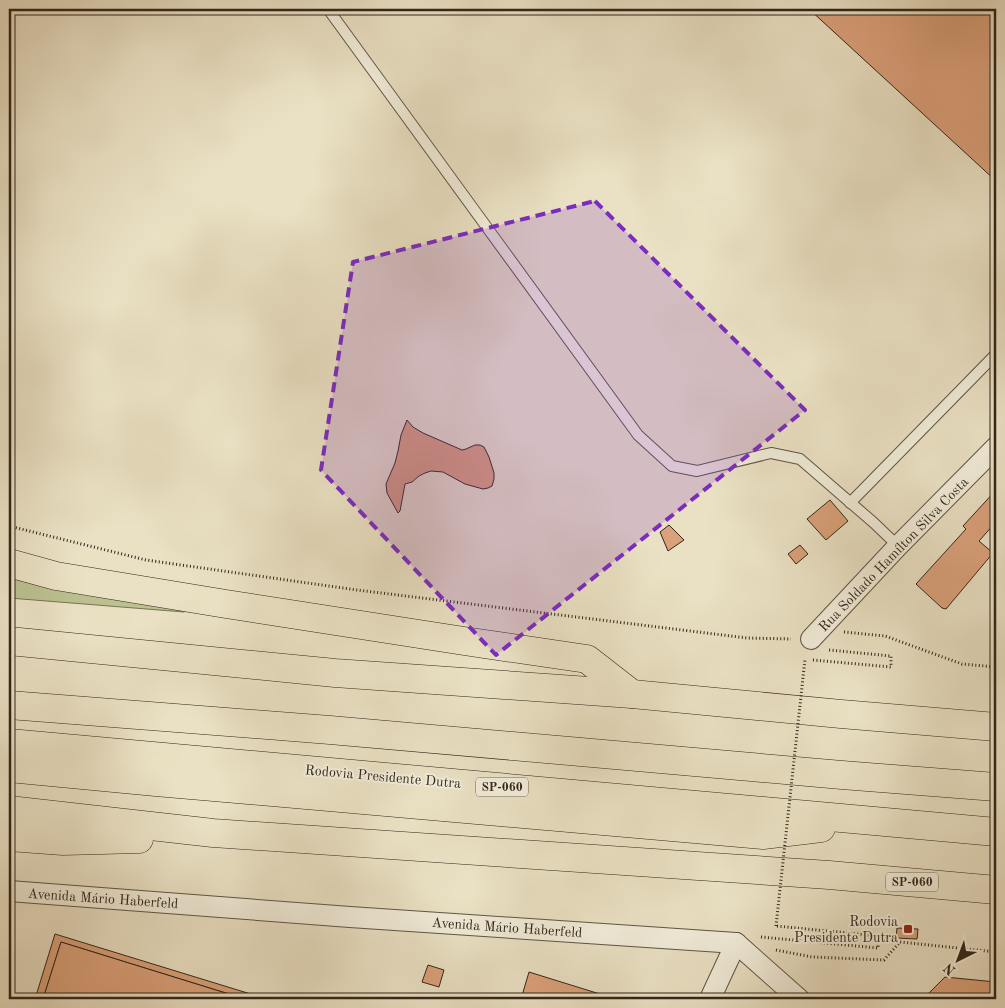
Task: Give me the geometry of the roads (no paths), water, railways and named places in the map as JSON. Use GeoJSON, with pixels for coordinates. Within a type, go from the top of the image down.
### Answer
{"type":"FeatureCollection","features":[{"type":"Feature","properties":{"kind":"highway"},"geometry":{"type":"LineString","coordinates":[[9,563],[56,576],[587,659],[632,694]]}},
{"type":"Feature","properties":{"kind":"highway"},"geometry":{"type":"LineString","coordinates":[[9,641],[335,673],[632,694],[996,727]]}},
{"type":"Feature","properties":{"kind":"highway"},"geometry":{"type":"LineString","coordinates":[[9,705],[330,730],[996,787]]}},
{"type":"Feature","properties":{"kind":"highway","name":"Rodovia Presidente Dutra"},"geometry":{"type":"LineString","coordinates":[[9,743],[996,832]]}},
{"type":"Feature","properties":{"kind":"highway"},"geometry":{"type":"LineString","coordinates":[[9,768],[763,835],[878,821]]}},
{"type":"Feature","properties":{"kind":"highway","name":"SP-060"},"geometry":{"type":"LineString","coordinates":[[9,810],[212,833],[828,875],[996,890]]}},
{"type":"Feature","properties":{"kind":"highway"},"geometry":{"type":"LineString","coordinates":[[9,837],[63,840],[131,840],[212,833]]}},
{"type":"Feature","properties":{"kind":"street","name":"Rua Soldado Hamílton Silva Costa"},"geometry":{"type":"LineString","coordinates":[[818,644],[898,546],[996,447]]}},
{"type":"Feature","properties":{"kind":"street","name":"Avenida Mário Haberfeld"},"geometry":{"type":"LineString","coordinates":[[9,891],[350,917],[746,940]]}},
{"type":"Feature","properties":{"kind":"street"},"geometry":{"type":"LineString","coordinates":[[710,999],[746,940],[799,999]]}},
{"type":"Feature","properties":{"kind":"lane"},"geometry":{"type":"LineString","coordinates":[[328,9],[638,435],[672,466],[697,471],[771,453],[800,459],[898,546]]}},
{"type":"Feature","properties":{"kind":"lane"},"geometry":{"type":"LineString","coordinates":[[850,503],[996,354]]}},
{"type":"Feature","properties":{"kind":"place","name":"Rodovia Presidente Dutra"},"geometry":{"type":"Point","coordinates":[908,929]}}]}
